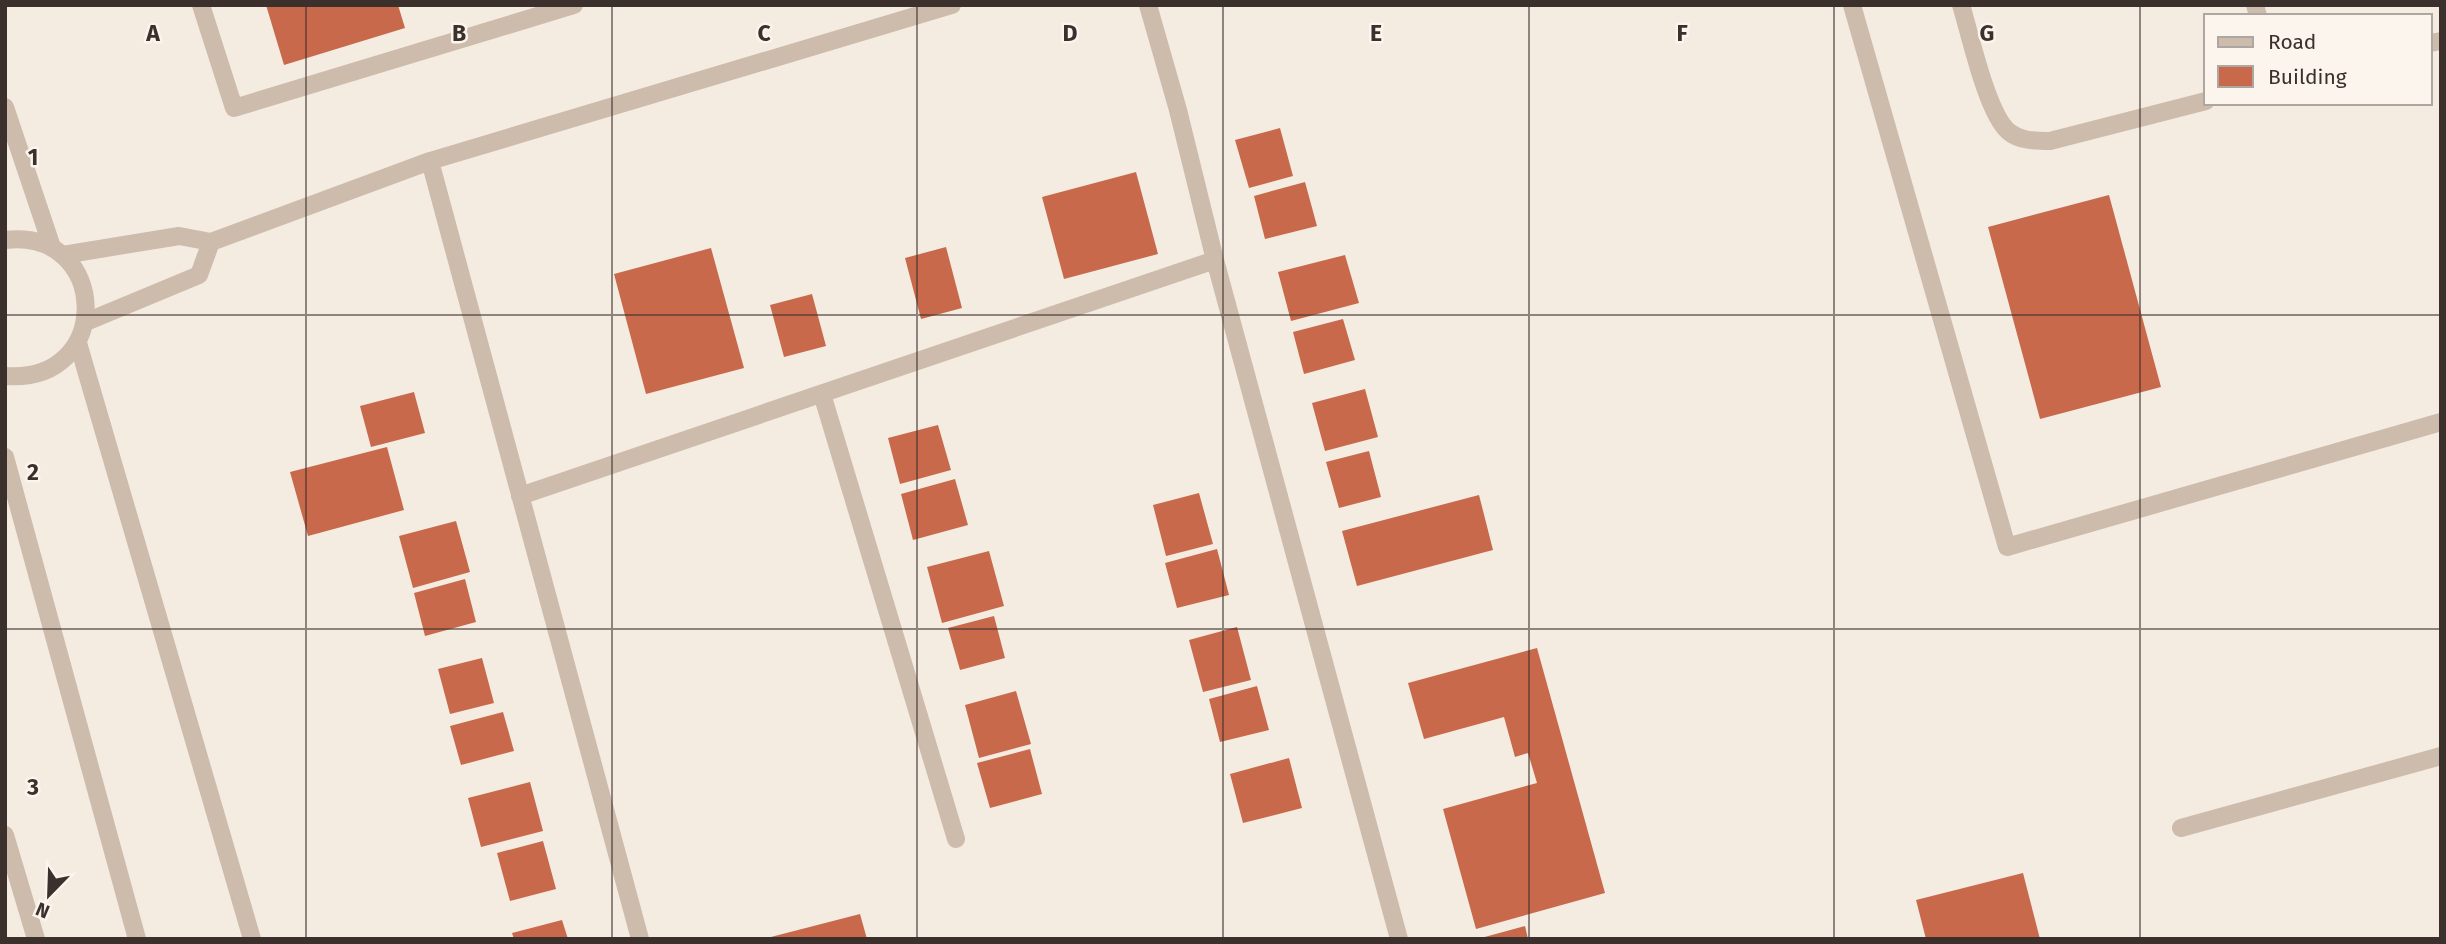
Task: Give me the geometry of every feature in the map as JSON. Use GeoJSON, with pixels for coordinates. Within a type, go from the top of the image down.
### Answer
{"type":"FeatureCollection","features":[{"type":"Feature","properties":{"kind":"street"},"geometry":{"type":"LineString","coordinates":[[201,5],[234,108],[574,5]]}},
{"type":"Feature","properties":{"kind":"street"},"geometry":{"type":"LineString","coordinates":[[57,251],[179,236],[211,242],[430,162],[952,5]]}},
{"type":"Feature","properties":{"kind":"street"},"geometry":{"type":"LineString","coordinates":[[1148,5],[1399,939]]}},
{"type":"Feature","properties":{"kind":"street"},"geometry":{"type":"LineString","coordinates":[[1852,5],[2007,547],[2441,422]]}},
{"type":"Feature","properties":{"kind":"street"},"geometry":{"type":"LineString","coordinates":[[1961,5],[1993,110],[2008,131],[2027,140],[2050,141],[2204,102]]}},
{"type":"Feature","properties":{"kind":"street"},"geometry":{"type":"LineString","coordinates":[[5,107],[57,251]]}},
{"type":"Feature","properties":{"kind":"street"},"geometry":{"type":"LineString","coordinates":[[430,162],[640,939]]}},
{"type":"Feature","properties":{"kind":"street"},"geometry":{"type":"LineString","coordinates":[[5,240],[32,239],[57,251],[69,261],[81,279],[87,300],[86,322],[78,343],[64,360],[46,372],[24,377],[5,376]]}},
{"type":"Feature","properties":{"kind":"street"},"geometry":{"type":"LineString","coordinates":[[86,322],[199,275],[211,242]]}},
{"type":"Feature","properties":{"kind":"street"},"geometry":{"type":"LineString","coordinates":[[520,496],[1215,260]]}},
{"type":"Feature","properties":{"kind":"street"},"geometry":{"type":"LineString","coordinates":[[78,343],[252,939]]}},
{"type":"Feature","properties":{"kind":"street"},"geometry":{"type":"LineString","coordinates":[[822,394],[956,839]]}},
{"type":"Feature","properties":{"kind":"street"},"geometry":{"type":"LineString","coordinates":[[5,457],[138,939]]}},
{"type":"Feature","properties":{"kind":"street"},"geometry":{"type":"LineString","coordinates":[[2181,828],[2441,756]]}},
{"type":"Feature","properties":{"kind":"street"},"geometry":{"type":"LineString","coordinates":[[5,835],[36,939]]}},
{"type":"Feature","properties":{"kind":"building"},"geometry":{"type":"Polygon","coordinates":[[[266,5],[398,5],[405,28],[284,65],[266,5]]]}},
{"type":"Feature","properties":{"kind":"building"},"geometry":{"type":"Polygon","coordinates":[[[1280,128],[1293,176],[1249,188],[1235,140],[1280,128]]]}},
{"type":"Feature","properties":{"kind":"building"},"geometry":{"type":"Polygon","coordinates":[[[1136,172],[1158,254],[1064,279],[1042,197],[1136,172]]]}},
{"type":"Feature","properties":{"kind":"building"},"geometry":{"type":"Polygon","coordinates":[[[1305,182],[1317,226],[1265,239],[1254,196],[1305,182]]]}},
{"type":"Feature","properties":{"kind":"building"},"geometry":{"type":"Polygon","coordinates":[[[2109,195],[2161,387],[2040,419],[1988,227],[2109,195]]]}},
{"type":"Feature","properties":{"kind":"building"},"geometry":{"type":"Polygon","coordinates":[[[946,247],[962,308],[921,319],[905,258],[946,247]]]}},
{"type":"Feature","properties":{"kind":"building"},"geometry":{"type":"Polygon","coordinates":[[[711,248],[744,368],[646,394],[614,274],[711,248]]]}},
{"type":"Feature","properties":{"kind":"building"},"geometry":{"type":"Polygon","coordinates":[[[1345,255],[1359,303],[1291,321],[1278,272],[1345,255]]]}},
{"type":"Feature","properties":{"kind":"building"},"geometry":{"type":"Polygon","coordinates":[[[812,294],[826,346],[784,357],[770,305],[812,294]]]}},
{"type":"Feature","properties":{"kind":"building"},"geometry":{"type":"Polygon","coordinates":[[[1343,319],[1355,360],[1304,374],[1293,332],[1343,319]]]}},
{"type":"Feature","properties":{"kind":"building"},"geometry":{"type":"Polygon","coordinates":[[[1365,389],[1378,437],[1325,451],[1312,403],[1365,389]]]}},
{"type":"Feature","properties":{"kind":"building"},"geometry":{"type":"Polygon","coordinates":[[[414,392],[425,433],[371,447],[360,406],[414,392]]]}},
{"type":"Feature","properties":{"kind":"building"},"geometry":{"type":"Polygon","coordinates":[[[938,425],[951,470],[900,484],[888,438],[938,425]]]}},
{"type":"Feature","properties":{"kind":"building"},"geometry":{"type":"Polygon","coordinates":[[[387,447],[404,510],[308,536],[290,472],[387,447]]]}},
{"type":"Feature","properties":{"kind":"building"},"geometry":{"type":"Polygon","coordinates":[[[1369,451],[1381,497],[1339,508],[1326,462],[1369,451]]]}},
{"type":"Feature","properties":{"kind":"building"},"geometry":{"type":"Polygon","coordinates":[[[955,479],[968,525],[913,540],[901,494],[955,479]]]}},
{"type":"Feature","properties":{"kind":"building"},"geometry":{"type":"Polygon","coordinates":[[[1199,493],[1213,544],[1166,556],[1153,505],[1199,493]]]}},
{"type":"Feature","properties":{"kind":"building"},"geometry":{"type":"Polygon","coordinates":[[[1479,495],[1493,550],[1357,586],[1342,531],[1479,495]]]}},
{"type":"Feature","properties":{"kind":"building"},"geometry":{"type":"Polygon","coordinates":[[[456,521],[470,572],[413,588],[399,536],[456,521]]]}},
{"type":"Feature","properties":{"kind":"building"},"geometry":{"type":"Polygon","coordinates":[[[1217,549],[1229,595],[1177,608],[1165,563],[1217,549]]]}},
{"type":"Feature","properties":{"kind":"building"},"geometry":{"type":"Polygon","coordinates":[[[989,551],[1004,606],[942,623],[927,567],[989,551]]]}},
{"type":"Feature","properties":{"kind":"building"},"geometry":{"type":"Polygon","coordinates":[[[465,579],[476,622],[425,636],[414,593],[465,579]]]}},
{"type":"Feature","properties":{"kind":"building"},"geometry":{"type":"Polygon","coordinates":[[[994,616],[1005,658],[960,670],[948,628],[994,616]]]}},
{"type":"Feature","properties":{"kind":"building"},"geometry":{"type":"Polygon","coordinates":[[[1237,627],[1251,680],[1203,692],[1189,640],[1237,627]]]}},
{"type":"Feature","properties":{"kind":"building"},"geometry":{"type":"Polygon","coordinates":[[[1537,648],[1605,893],[1476,929],[1443,809],[1537,783],[1528,753],[1515,757],[1504,717],[1424,739],[1408,683],[1537,648]]]}},
{"type":"Feature","properties":{"kind":"building"},"geometry":{"type":"Polygon","coordinates":[[[482,658],[494,703],[450,714],[438,669],[482,658]]]}},
{"type":"Feature","properties":{"kind":"building"},"geometry":{"type":"Polygon","coordinates":[[[1257,686],[1269,730],[1220,742],[1209,699],[1257,686]]]}},
{"type":"Feature","properties":{"kind":"building"},"geometry":{"type":"Polygon","coordinates":[[[1016,691],[1031,744],[979,758],[965,705],[1016,691]]]}},
{"type":"Feature","properties":{"kind":"building"},"geometry":{"type":"Polygon","coordinates":[[[503,712],[514,751],[461,765],[450,726],[503,712]]]}},
{"type":"Feature","properties":{"kind":"building"},"geometry":{"type":"Polygon","coordinates":[[[1030,749],[1042,794],[990,808],[977,763],[1030,749]]]}},
{"type":"Feature","properties":{"kind":"building"},"geometry":{"type":"Polygon","coordinates":[[[1289,758],[1302,808],[1243,823],[1230,774],[1289,758]]]}},
{"type":"Feature","properties":{"kind":"building"},"geometry":{"type":"Polygon","coordinates":[[[530,782],[543,831],[481,847],[468,798],[530,782]]]}},
{"type":"Feature","properties":{"kind":"building"},"geometry":{"type":"Polygon","coordinates":[[[543,841],[556,889],[510,901],[497,853],[543,841]]]}},
{"type":"Feature","properties":{"kind":"building"},"geometry":{"type":"Polygon","coordinates":[[[2023,873],[2040,939],[1926,939],[1916,900],[2023,873]]]}},
{"type":"Feature","properties":{"kind":"building"},"geometry":{"type":"Polygon","coordinates":[[[860,914],[867,939],[767,939],[767,938],[860,914]]]}},
{"type":"Feature","properties":{"kind":"building"},"geometry":{"type":"Polygon","coordinates":[[[562,920],[568,939],[514,939],[512,933],[562,920]]]}},
{"type":"Feature","properties":{"kind":"building"},"geometry":{"type":"Polygon","coordinates":[[[1525,926],[1528,939],[1481,939],[1481,938],[1525,926]]]}}]}
